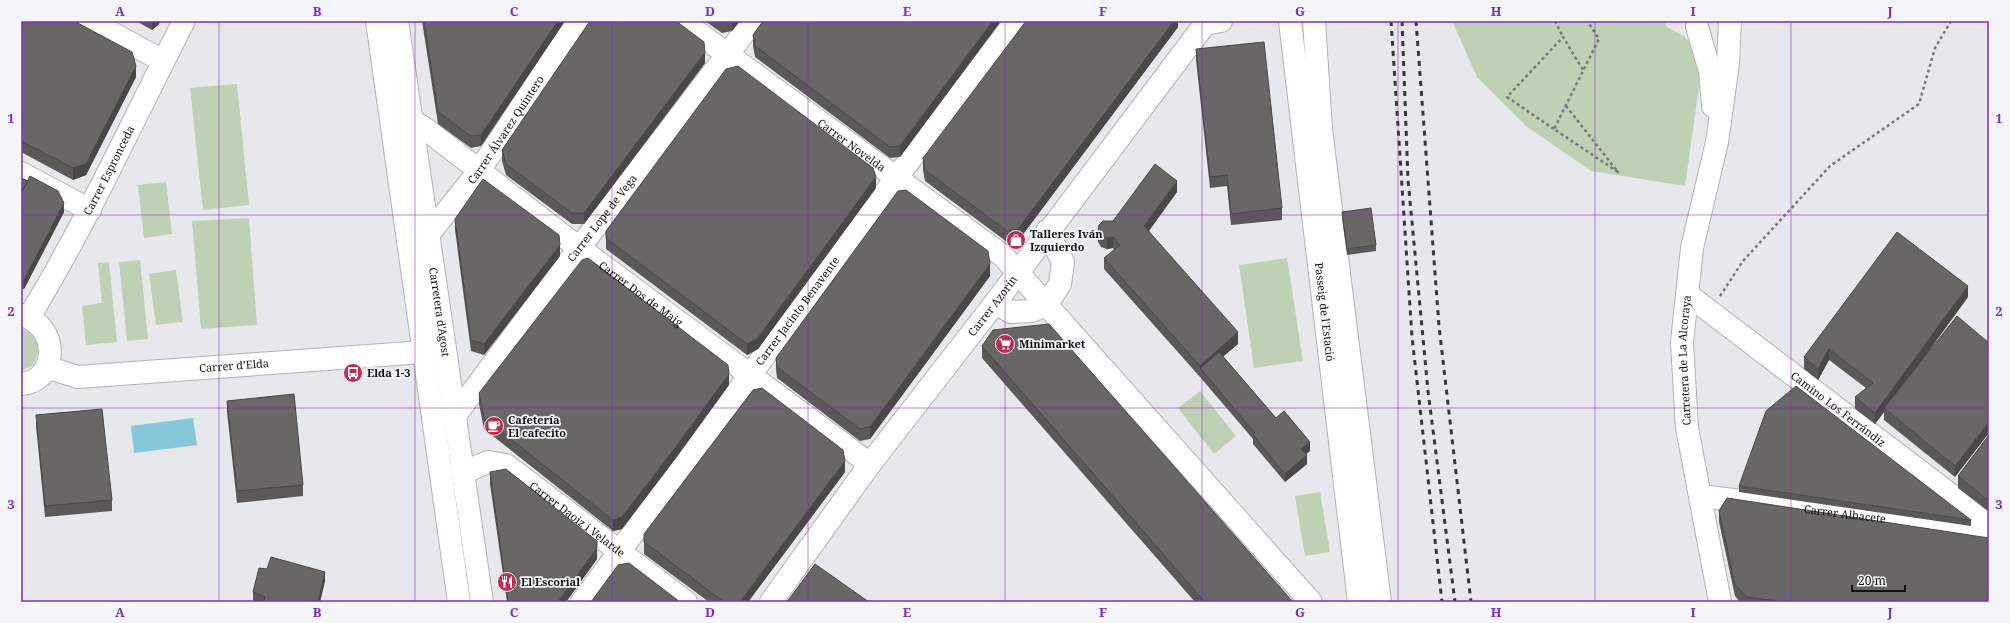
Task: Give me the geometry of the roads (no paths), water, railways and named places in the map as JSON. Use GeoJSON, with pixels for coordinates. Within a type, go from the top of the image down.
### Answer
{"type":"FeatureCollection","features":[{"type":"Feature","properties":{"kind":"street"},"geometry":{"type":"LineString","coordinates":[[90,21],[163,61]]}},
{"type":"Feature","properties":{"kind":"street","name":"Carrer Espronceda"},"geometry":{"type":"LineString","coordinates":[[25,316],[55,275],[90,210],[184,21]]}},
{"type":"Feature","properties":{"kind":"street","name":"Carretera d'Agost"},"geometry":{"type":"LineString","coordinates":[[377,21],[459,602]]}},
{"type":"Feature","properties":{"kind":"street","name":"Carretera d'Agost"},"geometry":{"type":"LineString","coordinates":[[397,21],[413,121],[444,348],[482,602]]}},
{"type":"Feature","properties":{"kind":"street","name":"Carrer Álvarez Quintero"},"geometry":{"type":"LineString","coordinates":[[428,235],[479,171],[578,21]]}},
{"type":"Feature","properties":{"kind":"street","name":"Carrer Novelda"},"geometry":{"type":"LineString","coordinates":[[682,21],[1003,256],[1311,602]]}},
{"type":"Feature","properties":{"kind":"street","name":"Carrer Lope de Vega"},"geometry":{"type":"LineString","coordinates":[[454,417],[578,248],[753,21]]}},
{"type":"Feature","properties":{"kind":"street","name":"Carrer Jacinto Benavente"},"geometry":{"type":"LineString","coordinates":[[582,602],[896,178],[1016,21]]}},
{"type":"Feature","properties":{"kind":"street","name":"Passeig de l'Estació"},"geometry":{"type":"LineString","coordinates":[[1290,21],[1359,602]]}},
{"type":"Feature","properties":{"kind":"street","name":"Passeig de l'Estació"},"geometry":{"type":"LineString","coordinates":[[1314,21],[1321,128],[1380,602]]}},
{"type":"Feature","properties":{"kind":"street"},"geometry":{"type":"LineString","coordinates":[[1689,24],[1714,27],[1729,21]]}},
{"type":"Feature","properties":{"kind":"street","name":"Carretera de La Alcoraya"},"geometry":{"type":"LineString","coordinates":[[1720,602],[1687,428],[1682,342],[1692,248],[1717,142],[1728,64],[1729,21]]}},
{"type":"Feature","properties":{"kind":"street","name":"Carrer Azorín"},"geometry":{"type":"LineString","coordinates":[[771,602],[870,464],[995,303],[1048,231],[1209,22]]}},
{"type":"Feature","properties":{"kind":"street","name":"Carretera de La Alcoraya"},"geometry":{"type":"LineString","coordinates":[[1689,24],[1710,71],[1717,142]]}},
{"type":"Feature","properties":{"kind":"street","name":"Carrer Dos de Maig"},"geometry":{"type":"LineString","coordinates":[[413,121],[427,130],[578,248],[870,464]]}},
{"type":"Feature","properties":{"kind":"street"},"geometry":{"type":"LineString","coordinates":[[21,173],[90,210]]}},
{"type":"Feature","properties":{"kind":"street"},"geometry":{"type":"LineString","coordinates":[[995,303],[1011,312],[1032,311],[1047,304],[1060,284],[1063,262],[1048,231]]}},
{"type":"Feature","properties":{"kind":"street","name":"Camino Los Ferrándiz"},"geometry":{"type":"LineString","coordinates":[[1687,294],[1989,524]]}},
{"type":"Feature","properties":{"kind":"street"},"geometry":{"type":"LineString","coordinates":[[21,384],[38,377],[46,366],[50,355],[50,344],[46,332],[39,323],[25,316]]}},
{"type":"Feature","properties":{"kind":"street","name":"Carrer d’Elda"},"geometry":{"type":"LineString","coordinates":[[46,366],[78,377],[423,352],[444,348]]}},
{"type":"Feature","properties":{"kind":"street","name":"Carrer Daoiz i Velarde"},"geometry":{"type":"LineString","coordinates":[[462,472],[488,462],[506,465],[686,602]]}},
{"type":"Feature","properties":{"kind":"street","name":"Carrer Albacete"},"geometry":{"type":"LineString","coordinates":[[1700,496],[1989,532]]}},
{"type":"Feature","properties":{"kind":"water"},"geometry":{"type":"Polygon","coordinates":[[[193,418],[197,445],[134,453],[131,426],[193,418]]]}},
{"type":"Feature","properties":{"kind":"railway"},"geometry":{"type":"LineString","coordinates":[[1391,21],[1412,337],[1442,602]]}},
{"type":"Feature","properties":{"kind":"railway"},"geometry":{"type":"LineString","coordinates":[[1402,21],[1408,180],[1428,391],[1455,602]]}},
{"type":"Feature","properties":{"kind":"railway"},"geometry":{"type":"LineString","coordinates":[[1416,21],[1439,326],[1471,602]]}},
{"type":"Feature","properties":{"kind":"place","name":"Talleres Iván Izquierdo"},"geometry":{"type":"Point","coordinates":[1016,240]}},
{"type":"Feature","properties":{"kind":"place","name":"Minimarket"},"geometry":{"type":"Point","coordinates":[1005,344]}},
{"type":"Feature","properties":{"kind":"place","name":"Elda 1-3"},"geometry":{"type":"Point","coordinates":[353,373]}},
{"type":"Feature","properties":{"kind":"place","name":"Cafetería El cafecito"},"geometry":{"type":"Point","coordinates":[494,426]}},
{"type":"Feature","properties":{"kind":"place","name":"El Escorial"},"geometry":{"type":"Point","coordinates":[507,582]}}]}
